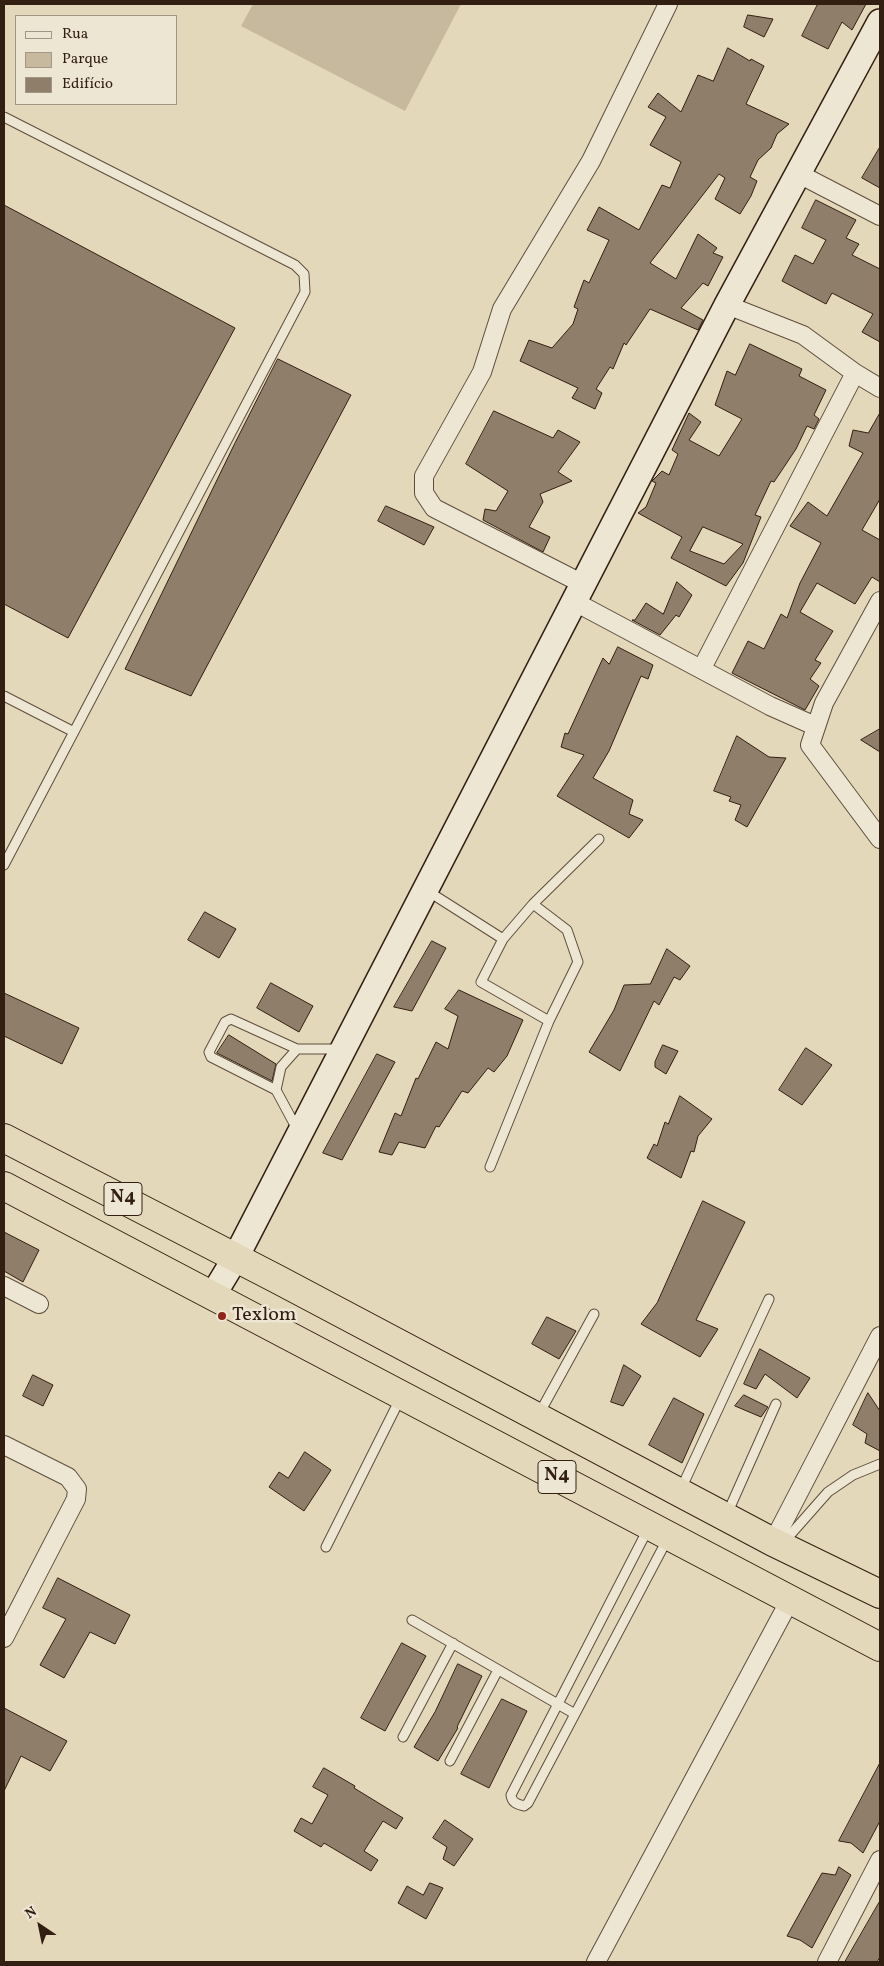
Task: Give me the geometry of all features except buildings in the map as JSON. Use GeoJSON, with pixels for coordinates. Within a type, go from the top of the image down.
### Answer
{"type":"FeatureCollection","features":[{"type":"Feature","properties":{"kind":"highway","name":"N4"},"geometry":{"type":"LineString","coordinates":[[4,1138],[236,1257],[777,1544],[880,1594]]}},
{"type":"Feature","properties":{"kind":"highway","name":"N4"},"geometry":{"type":"LineString","coordinates":[[4,1186],[880,1647]]}},
{"type":"Feature","properties":{"kind":"street"},"geometry":{"type":"LineString","coordinates":[[668,4],[591,161],[502,309],[482,372],[424,476],[424,493],[434,508],[702,668],[770,706],[815,726]]}},
{"type":"Feature","properties":{"kind":"street"},"geometry":{"type":"LineString","coordinates":[[213,1295],[236,1257],[344,1050],[726,304],[799,174],[880,22]]}},
{"type":"Feature","properties":{"kind":"street"},"geometry":{"type":"LineString","coordinates":[[799,174],[880,216]]}},
{"type":"Feature","properties":{"kind":"street"},"geometry":{"type":"LineString","coordinates":[[726,304],[803,335],[855,373],[880,388]]}},
{"type":"Feature","properties":{"kind":"street"},"geometry":{"type":"LineString","coordinates":[[702,668],[855,373]]}},
{"type":"Feature","properties":{"kind":"street"},"geometry":{"type":"LineString","coordinates":[[880,601],[824,703],[810,745],[880,839]]}},
{"type":"Feature","properties":{"kind":"street"},"geometry":{"type":"LineString","coordinates":[[4,1286],[39,1304]]}},
{"type":"Feature","properties":{"kind":"street"},"geometry":{"type":"LineString","coordinates":[[777,1544],[880,1336]]}},
{"type":"Feature","properties":{"kind":"street"},"geometry":{"type":"LineString","coordinates":[[4,1445],[68,1477],[77,1488],[76,1499],[4,1638]]}},
{"type":"Feature","properties":{"kind":"street"},"geometry":{"type":"LineString","coordinates":[[596,1962],[790,1600]]}},
{"type":"Feature","properties":{"kind":"street"},"geometry":{"type":"LineString","coordinates":[[827,1962],[880,1860]]}},
{"type":"Feature","properties":{"kind":"lane"},"geometry":{"type":"LineString","coordinates":[[4,117],[295,265],[304,274],[305,292],[4,866]]}},
{"type":"Feature","properties":{"kind":"lane"},"geometry":{"type":"LineString","coordinates":[[4,696],[74,732]]}},
{"type":"Feature","properties":{"kind":"lane"},"geometry":{"type":"LineString","coordinates":[[549,1021],[481,982],[503,939],[533,904],[598,839]]}},
{"type":"Feature","properties":{"kind":"lane"},"geometry":{"type":"LineString","coordinates":[[426,890],[503,939]]}},
{"type":"Feature","properties":{"kind":"lane"},"geometry":{"type":"LineString","coordinates":[[490,1167],[549,1021],[578,962],[567,930],[533,904]]}},
{"type":"Feature","properties":{"kind":"lane"},"geometry":{"type":"LineString","coordinates":[[300,1134],[276,1090],[211,1057],[209,1052],[225,1022],[231,1019],[297,1049],[344,1050]]}},
{"type":"Feature","properties":{"kind":"lane"},"geometry":{"type":"LineString","coordinates":[[276,1090],[281,1067],[297,1049]]}},
{"type":"Feature","properties":{"kind":"lane"},"geometry":{"type":"LineString","coordinates":[[679,1492],[769,1299]]}},
{"type":"Feature","properties":{"kind":"lane"},"geometry":{"type":"LineString","coordinates":[[538,1416],[594,1314]]}},
{"type":"Feature","properties":{"kind":"lane"},"geometry":{"type":"LineString","coordinates":[[326,1547],[402,1395]]}},
{"type":"Feature","properties":{"kind":"lane"},"geometry":{"type":"LineString","coordinates":[[726,1516],[776,1404]]}},
{"type":"Feature","properties":{"kind":"lane"},"geometry":{"type":"LineString","coordinates":[[777,1544],[828,1492],[853,1475],[880,1464]]}},
{"type":"Feature","properties":{"kind":"lane"},"geometry":{"type":"LineString","coordinates":[[660,1531],[575,1714],[528,1803],[524,1806],[516,1804],[512,1800],[511,1795],[558,1704],[660,1531]]}},
{"type":"Feature","properties":{"kind":"lane"},"geometry":{"type":"LineString","coordinates":[[412,1620],[575,1714]]}},
{"type":"Feature","properties":{"kind":"lane"},"geometry":{"type":"LineString","coordinates":[[403,1737],[453,1643]]}},
{"type":"Feature","properties":{"kind":"lane"},"geometry":{"type":"LineString","coordinates":[[450,1761],[498,1670]]}},
{"type":"Feature","properties":{"kind":"green space"},"geometry":{"type":"Polygon","coordinates":[[[253,4],[461,4],[405,111],[241,26],[253,4]]]}},
{"type":"Feature","properties":{"kind":"place","name":"Texlom"},"geometry":{"type":"Point","coordinates":[222,1316]}}]}
